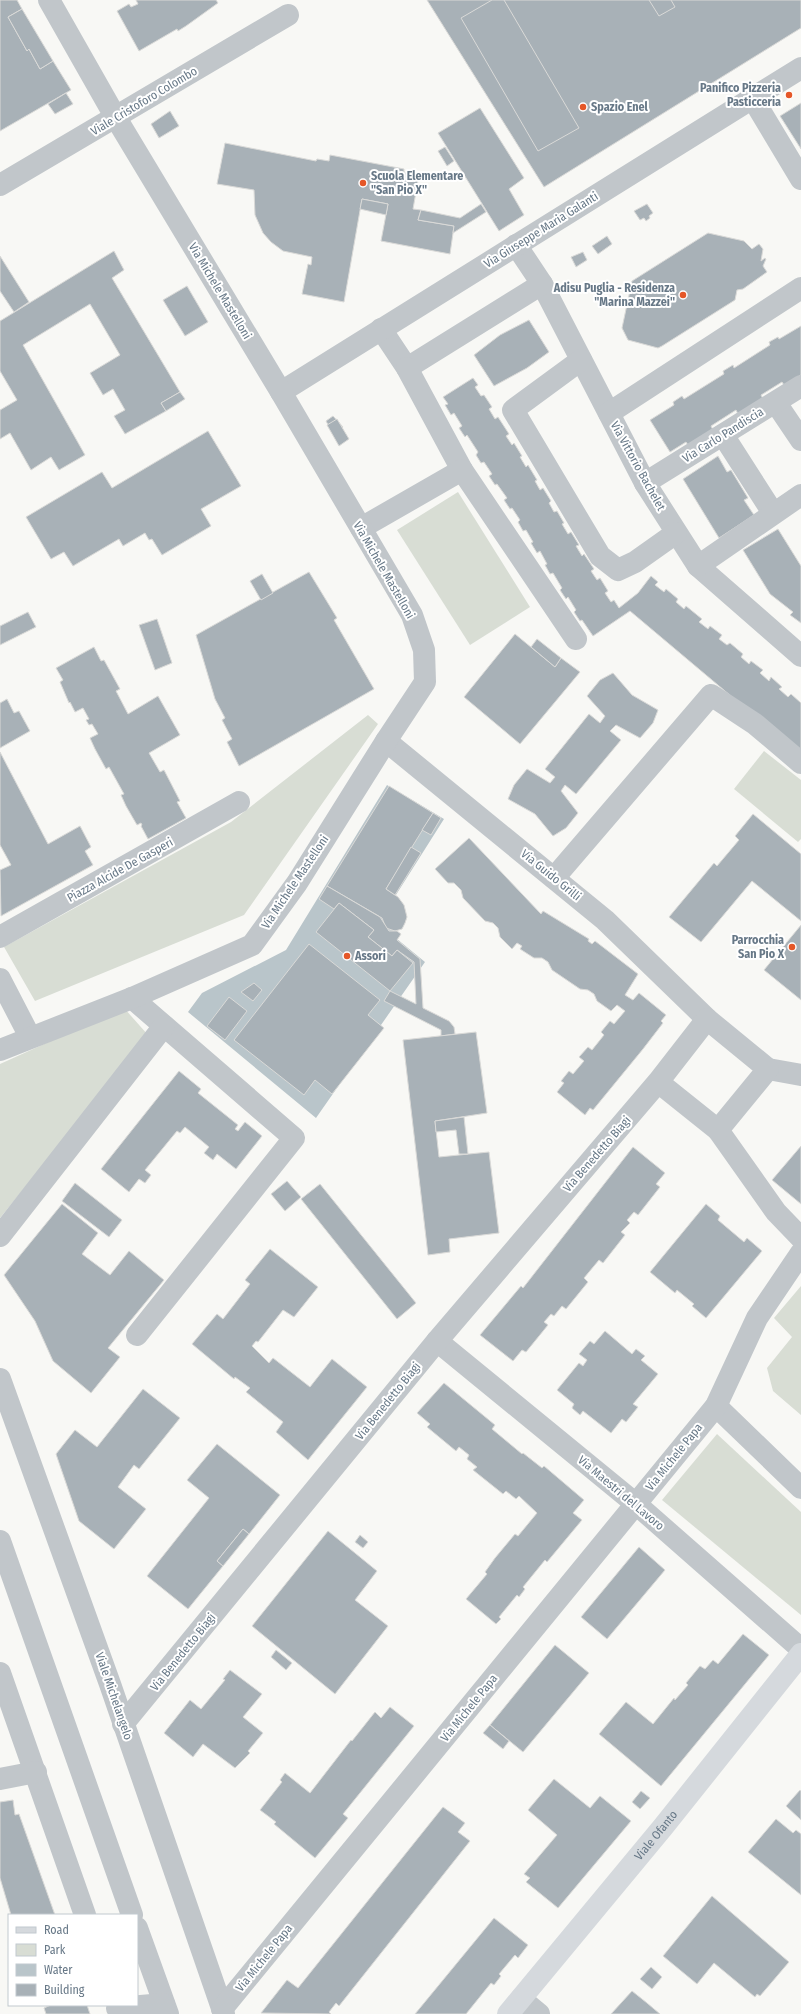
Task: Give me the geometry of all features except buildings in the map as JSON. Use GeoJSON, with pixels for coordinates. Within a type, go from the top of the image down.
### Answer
{"type":"FeatureCollection","features":[{"type":"Feature","properties":{"kind":"main road","name":"Viale Ofanto"},"geometry":{"type":"LineString","coordinates":[[514,2007],[663,1827],[801,1654]]}},
{"type":"Feature","properties":{"kind":"street","name":"Via Michele Mastelloni"},"geometry":{"type":"LineString","coordinates":[[0,1050],[132,998],[252,945],[297,883],[386,741],[426,682],[424,650],[412,615],[281,392],[116,118],[49,0]]}},
{"type":"Feature","properties":{"kind":"street","name":"Viale Cristoforo Colombo"},"geometry":{"type":"LineString","coordinates":[[0,185],[288,16]]}},
{"type":"Feature","properties":{"kind":"street","name":"Via Giuseppe Maria Galanti"},"geometry":{"type":"LineString","coordinates":[[281,392],[801,68]]}},
{"type":"Feature","properties":{"kind":"street"},"geometry":{"type":"LineString","coordinates":[[755,98],[759,109],[801,179]]}},
{"type":"Feature","properties":{"kind":"street","name":"Via Vittorio Bachelet"},"geometry":{"type":"LineString","coordinates":[[516,245],[542,284],[645,483],[698,566],[801,656]]}},
{"type":"Feature","properties":{"kind":"street"},"geometry":{"type":"LineString","coordinates":[[407,368],[542,284]]}},
{"type":"Feature","properties":{"kind":"street"},"geometry":{"type":"LineString","coordinates":[[609,412],[801,288]]}},
{"type":"Feature","properties":{"kind":"street"},"geometry":{"type":"LineString","coordinates":[[381,329],[407,368],[462,470],[576,639]]}},
{"type":"Feature","properties":{"kind":"street"},"geometry":{"type":"LineString","coordinates":[[581,360],[513,410],[600,556],[618,570],[635,562],[676,533]]}},
{"type":"Feature","properties":{"kind":"street","name":"Via Carlo Pandiscia"},"geometry":{"type":"LineString","coordinates":[[645,483],[776,403],[801,386]]}},
{"type":"Feature","properties":{"kind":"street"},"geometry":{"type":"LineString","coordinates":[[776,403],[801,440]]}},
{"type":"Feature","properties":{"kind":"street"},"geometry":{"type":"LineString","coordinates":[[722,435],[773,513]]}},
{"type":"Feature","properties":{"kind":"street"},"geometry":{"type":"LineString","coordinates":[[361,528],[462,470]]}},
{"type":"Feature","properties":{"kind":"street"},"geometry":{"type":"LineString","coordinates":[[698,566],[801,495]]}},
{"type":"Feature","properties":{"kind":"street"},"geometry":{"type":"LineString","coordinates":[[554,878],[711,695],[755,724],[801,763]]}},
{"type":"Feature","properties":{"kind":"street","name":"Via Guido Grilli"},"geometry":{"type":"LineString","coordinates":[[386,741],[606,920],[707,1019],[768,1069]]}},
{"type":"Feature","properties":{"kind":"street","name":"Piazza Alcide De Gasperi"},"geometry":{"type":"LineString","coordinates":[[0,937],[240,802]]}},
{"type":"Feature","properties":{"kind":"street"},"geometry":{"type":"LineString","coordinates":[[0,979],[30,1037]]}},
{"type":"Feature","properties":{"kind":"street"},"geometry":{"type":"LineString","coordinates":[[132,998],[294,1138],[137,1335]]}},
{"type":"Feature","properties":{"kind":"street","name":"Via Benedetto Biagi"},"geometry":{"type":"LineString","coordinates":[[123,1724],[437,1341],[658,1082],[707,1019]]}},
{"type":"Feature","properties":{"kind":"street"},"geometry":{"type":"LineString","coordinates":[[0,1236],[164,1026]]}},
{"type":"Feature","properties":{"kind":"street"},"geometry":{"type":"LineString","coordinates":[[718,1130],[768,1069],[801,1075]]}},
{"type":"Feature","properties":{"kind":"street"},"geometry":{"type":"LineString","coordinates":[[658,1082],[718,1130],[776,1212],[801,1238]]}},
{"type":"Feature","properties":{"kind":"street","name":"Via Michele Papa"},"geometry":{"type":"LineString","coordinates":[[223,2012],[716,1406],[757,1318],[801,1253]]}},
{"type":"Feature","properties":{"kind":"street","name":"Via Maestri del Lavoro"},"geometry":{"type":"LineString","coordinates":[[437,1341],[636,1504],[801,1649]]}},
{"type":"Feature","properties":{"kind":"street","name":"Viale Michelangelo"},"geometry":{"type":"LineString","coordinates":[[0,1379],[110,1684],[223,2012]]}},
{"type":"Feature","properties":{"kind":"street"},"geometry":{"type":"LineString","coordinates":[[716,1406],[800,1486]]}},
{"type":"Feature","properties":{"kind":"street"},"geometry":{"type":"LineString","coordinates":[[0,1541],[132,1914]]}},
{"type":"Feature","properties":{"kind":"street"},"geometry":{"type":"LineString","coordinates":[[0,1673],[85,1914]]}},
{"type":"Feature","properties":{"kind":"street"},"geometry":{"type":"LineString","coordinates":[[0,1778],[36,1772]]}},
{"type":"Feature","properties":{"kind":"street"},"geometry":{"type":"LineString","coordinates":[[117,2009],[166,2009],[138,1931]]}},
{"type":"Feature","properties":{"kind":"street"},"geometry":{"type":"LineString","coordinates":[[514,2007],[540,2014]]}},
{"type":"Feature","properties":{"kind":"green space"},"geometry":{"type":"Polygon","coordinates":[[[458,492],[530,607],[470,645],[397,530],[458,492]]]}},
{"type":"Feature","properties":{"kind":"green space"},"geometry":{"type":"Polygon","coordinates":[[[368,715],[378,724],[244,915],[35,1001],[4,947],[231,822],[368,715]]]}},
{"type":"Feature","properties":{"kind":"green space"},"geometry":{"type":"Polygon","coordinates":[[[764,751],[801,780],[801,839],[798,842],[734,789],[764,751]]]}},
{"type":"Feature","properties":{"kind":"green space"},"geometry":{"type":"Polygon","coordinates":[[[124,1008],[148,1035],[0,1218],[0,1064],[124,1008]]]}},
{"type":"Feature","properties":{"kind":"green space"},"geometry":{"type":"Polygon","coordinates":[[[801,1286],[801,1415],[773,1391],[767,1368],[792,1337],[774,1318],[801,1286]]]}},
{"type":"Feature","properties":{"kind":"green space"},"geometry":{"type":"Polygon","coordinates":[[[717,1434],[801,1512],[801,1615],[662,1500],[717,1434]]]}},
{"type":"Feature","properties":{"kind":"water","name":"Assori"},"geometry":{"type":"Polygon","coordinates":[[[387,785],[444,819],[394,898],[397,939],[425,962],[316,1118],[188,1012],[202,993],[286,950],[387,785]]]}},
{"type":"Feature","properties":{"kind":"place","name":"Panifico Pizzeria Pasticceria"},"geometry":{"type":"Point","coordinates":[789,95]}},
{"type":"Feature","properties":{"kind":"place","name":"Spazio Enel"},"geometry":{"type":"Point","coordinates":[583,107]}},
{"type":"Feature","properties":{"kind":"place","name":"Scuola Elementare \"San Pio X\""},"geometry":{"type":"Point","coordinates":[363,183]}},
{"type":"Feature","properties":{"kind":"place","name":"Adisu Puglia - Residenza \"Marina Mazzei\""},"geometry":{"type":"Point","coordinates":[683,295]}},
{"type":"Feature","properties":{"kind":"place","name":"Parrocchia San Pio X"},"geometry":{"type":"Point","coordinates":[792,947]}},
{"type":"Feature","properties":{"kind":"place","name":"Assori"},"geometry":{"type":"Point","coordinates":[347,956]}}]}
